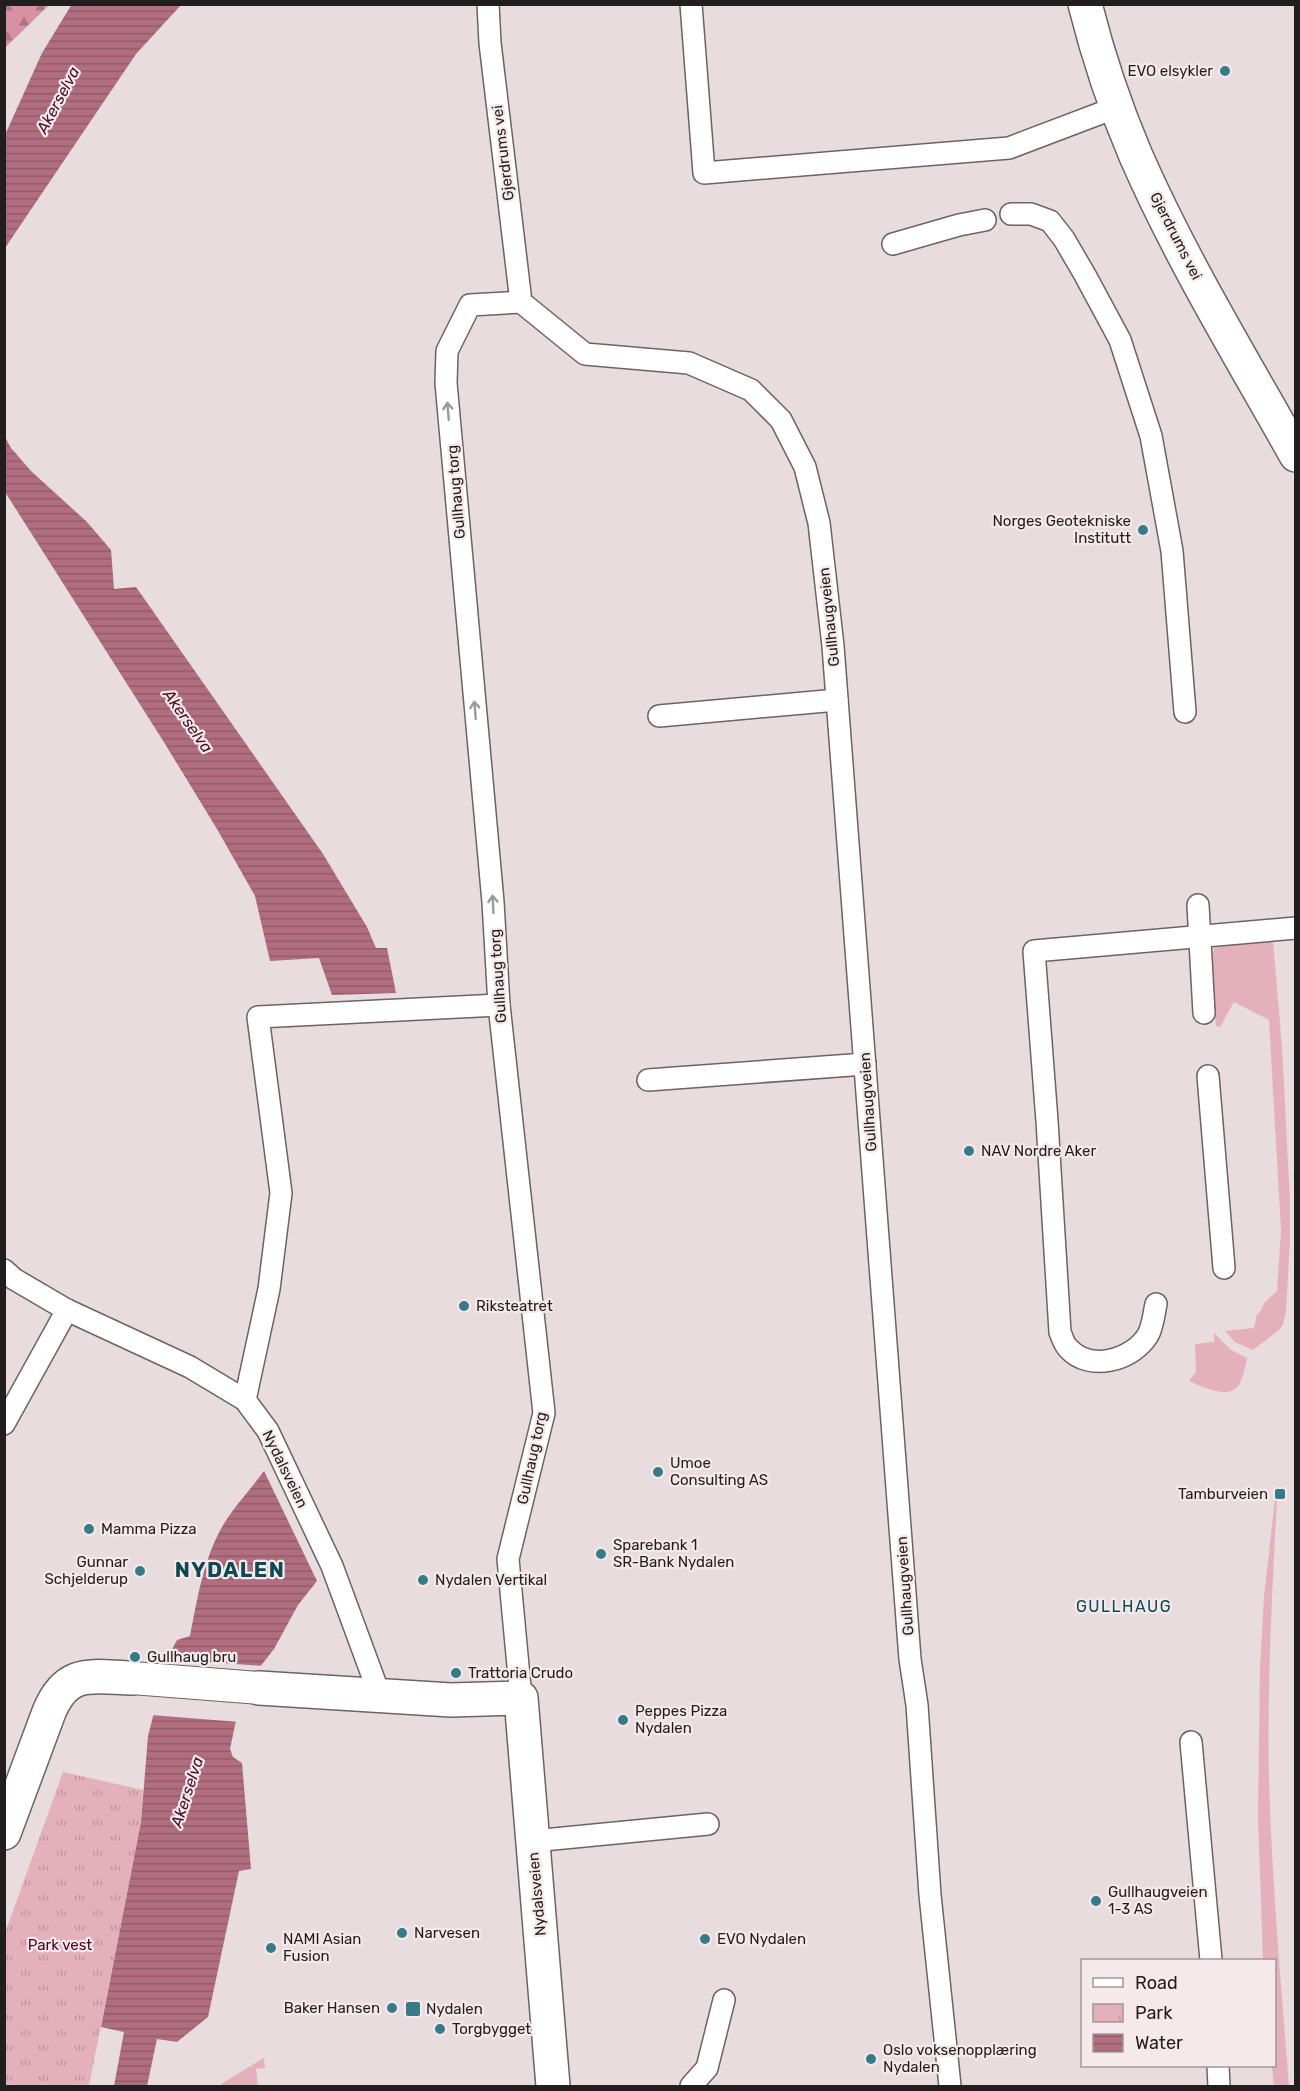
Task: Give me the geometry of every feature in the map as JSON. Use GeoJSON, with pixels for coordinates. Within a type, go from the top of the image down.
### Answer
{"type":"FeatureCollection","features":[{"type":"Feature","properties":{"kind":"street","name":"Gjerdrums vei"},"geometry":{"type":"LineString","coordinates":[[1085,4],[1093,36],[1136,156],[1196,277],[1296,455]]}},
{"type":"Feature","properties":{"kind":"street"},"geometry":{"type":"LineString","coordinates":[[4,1833],[54,1698],[75,1679],[132,1678],[451,1700],[521,1698]]}},
{"type":"Feature","properties":{"kind":"street","name":"Nydalsveien"},"geometry":{"type":"LineString","coordinates":[[521,1698],[553,2086]]}},
{"type":"Feature","properties":{"kind":"lane","name":"Gjerdrums vei"},"geometry":{"type":"LineString","coordinates":[[488,4],[490,43],[521,302]]}},
{"type":"Feature","properties":{"kind":"lane"},"geometry":{"type":"LineString","coordinates":[[691,4],[704,174],[1009,148],[1117,107]]}},
{"type":"Feature","properties":{"kind":"lane"},"geometry":{"type":"LineString","coordinates":[[1011,214],[1031,214],[1050,221],[1064,239],[1120,340],[1151,436],[1166,516],[1172,551],[1185,712]]}},
{"type":"Feature","properties":{"kind":"lane"},"geometry":{"type":"LineString","coordinates":[[893,244],[985,220]]}},
{"type":"Feature","properties":{"kind":"lane","name":"Gullhaugveien"},"geometry":{"type":"LineString","coordinates":[[521,302],[585,354],[689,363],[751,390],[781,420],[805,467],[819,523],[837,700],[910,1659],[917,1705],[930,1895],[950,2086]]}},
{"type":"Feature","properties":{"kind":"lane","name":"Gullhaug torg"},"geometry":{"type":"LineString","coordinates":[[521,302],[470,306],[447,351],[446,382],[492,890],[499,1005],[544,1413],[508,1559],[521,1698]]}},
{"type":"Feature","properties":{"kind":"lane"},"geometry":{"type":"LineString","coordinates":[[659,716],[837,700]]}},
{"type":"Feature","properties":{"kind":"lane"},"geometry":{"type":"LineString","coordinates":[[1198,905],[1204,1013]]}},
{"type":"Feature","properties":{"kind":"lane"},"geometry":{"type":"LineString","coordinates":[[1156,1304],[1149,1333],[1141,1344],[1123,1356],[1093,1362],[1079,1357],[1066,1347],[1060,1332],[1034,951],[1296,928]]}},
{"type":"Feature","properties":{"kind":"lane"},"geometry":{"type":"LineString","coordinates":[[245,1400],[269,1289],[281,1193],[258,1017],[499,1005]]}},
{"type":"Feature","properties":{"kind":"lane"},"geometry":{"type":"LineString","coordinates":[[648,1080],[865,1064]]}},
{"type":"Feature","properties":{"kind":"lane"},"geometry":{"type":"LineString","coordinates":[[1208,1076],[1224,1268]]}},
{"type":"Feature","properties":{"kind":"lane","name":"Nydalsveien"},"geometry":{"type":"LineString","coordinates":[[4,1270],[14,1279],[67,1310],[190,1367],[245,1400],[268,1431],[332,1566],[380,1696]]}},
{"type":"Feature","properties":{"kind":"lane"},"geometry":{"type":"LineString","coordinates":[[4,1424],[67,1310]]}},
{"type":"Feature","properties":{"kind":"lane"},"geometry":{"type":"LineString","coordinates":[[1191,1742],[1211,1959]]}},
{"type":"Feature","properties":{"kind":"lane"},"geometry":{"type":"LineString","coordinates":[[533,1841],[708,1824]]}},
{"type":"Feature","properties":{"kind":"lane"},"geometry":{"type":"LineString","coordinates":[[691,2086],[707,2068],[724,2000]]}},
{"type":"Feature","properties":{"kind":"lane"},"geometry":{"type":"LineString","coordinates":[[1218,2067],[1220,2086]]}},
{"type":"Feature","properties":{"kind":"green space"},"geometry":{"type":"Polygon","coordinates":[[[5,4],[49,4],[49,5],[5,48],[5,4]]]}},
{"type":"Feature","properties":{"kind":"green space"},"geometry":{"type":"Polygon","coordinates":[[[1273,941],[1282,1047],[1290,1239],[1286,1311],[1283,1325],[1253,1350],[1235,1342],[1225,1331],[1254,1328],[1257,1314],[1265,1302],[1277,1291],[1281,1231],[1269,1020],[1234,1002],[1220,1027],[1216,1026],[1209,960],[1215,948],[1220,946],[1273,941]]]}},
{"type":"Feature","properties":{"kind":"green space"},"geometry":{"type":"Polygon","coordinates":[[[1214,1333],[1231,1350],[1247,1358],[1240,1383],[1234,1390],[1228,1392],[1214,1391],[1189,1381],[1196,1372],[1195,1344],[1214,1342],[1214,1333]]]}},
{"type":"Feature","properties":{"kind":"green space"},"geometry":{"type":"Polygon","coordinates":[[[1275,1499],[1277,1499],[1269,1675],[1269,1781],[1289,2086],[1274,2086],[1272,2067],[1276,2067],[1276,1959],[1263,1959],[1258,1818],[1260,1669],[1264,1597],[1275,1499]]]}},
{"type":"Feature","properties":{"kind":"green space","name":"Park vest"},"geometry":{"type":"Polygon","coordinates":[[[63,1772],[143,1790],[141,1822],[89,2086],[5,2086],[4,1936],[63,1772]]]}},
{"type":"Feature","properties":{"kind":"green space"},"geometry":{"type":"Polygon","coordinates":[[[264,2058],[265,2068],[256,2069],[258,2086],[223,2086],[221,2084],[264,2058]]]}},
{"type":"Feature","properties":{"kind":"water","name":"Akerselva"},"geometry":{"type":"Polygon","coordinates":[[[72,4],[181,5],[136,54],[5,248],[5,135],[42,53],[72,4]]]}},
{"type":"Feature","properties":{"kind":"water","name":"Akerselva"},"geometry":{"type":"Polygon","coordinates":[[[4,435],[11,448],[31,471],[87,522],[111,550],[114,589],[136,587],[323,854],[367,927],[376,948],[387,948],[396,993],[332,995],[319,958],[270,961],[255,896],[162,739],[5,492],[4,435]]]}},
{"type":"Feature","properties":{"kind":"water","name":"Akerselva"},"geometry":{"type":"Polygon","coordinates":[[[264,1471],[317,1581],[298,1605],[274,1649],[256,1672],[239,1706],[230,1749],[233,1757],[242,1763],[251,1869],[239,1871],[208,2017],[177,2042],[157,2039],[147,2086],[114,2086],[124,2032],[101,2027],[141,1822],[148,1736],[168,1657],[177,1640],[190,1636],[204,1573],[214,1543],[229,1516],[264,1471]]]}},
{"type":"Feature","properties":{"kind":"pier","name":"Gullhaug bru"},"geometry":{"type":"Polygon","coordinates":[[[165,1659],[264,1666],[247,1694],[239,1722],[151,1715],[165,1659]]]}},
{"type":"Feature","properties":{"kind":"place","name":"EVO elsykler"},"geometry":{"type":"Point","coordinates":[1225,71]}},
{"type":"Feature","properties":{"kind":"place","name":"Norges Geotekniske Institutt"},"geometry":{"type":"Point","coordinates":[1143,530]}},
{"type":"Feature","properties":{"kind":"place","name":"NAV Nordre Aker"},"geometry":{"type":"Point","coordinates":[969,1151]}},
{"type":"Feature","properties":{"kind":"place","name":"Riksteatret"},"geometry":{"type":"Point","coordinates":[464,1306]}},
{"type":"Feature","properties":{"kind":"place","name":"Umoe Consulting AS"},"geometry":{"type":"Point","coordinates":[658,1472]}},
{"type":"Feature","properties":{"kind":"place","name":"Tamburveien"},"geometry":{"type":"Point","coordinates":[1280,1494]}},
{"type":"Feature","properties":{"kind":"place","name":"Mamma Pizza"},"geometry":{"type":"Point","coordinates":[89,1529]}},
{"type":"Feature","properties":{"kind":"place","name":"Sparebank 1 SR-Bank Nydalen"},"geometry":{"type":"Point","coordinates":[601,1554]}},
{"type":"Feature","properties":{"kind":"place","name":"Gunnar Schjelderup"},"geometry":{"type":"Point","coordinates":[140,1571]}},
{"type":"Feature","properties":{"kind":"place","name":"Nydalen Vertikal"},"geometry":{"type":"Point","coordinates":[423,1580]}},
{"type":"Feature","properties":{"kind":"place","name":"Gullhaug bru"},"geometry":{"type":"Point","coordinates":[135,1657]}},
{"type":"Feature","properties":{"kind":"place","name":"Trattoria Crudo"},"geometry":{"type":"Point","coordinates":[456,1673]}},
{"type":"Feature","properties":{"kind":"place","name":"Peppes Pizza Nydalen"},"geometry":{"type":"Point","coordinates":[623,1720]}},
{"type":"Feature","properties":{"kind":"place","name":"Gullhaugveien 1-3 AS"},"geometry":{"type":"Point","coordinates":[1096,1901]}},
{"type":"Feature","properties":{"kind":"place","name":"Narvesen"},"geometry":{"type":"Point","coordinates":[402,1933]}},
{"type":"Feature","properties":{"kind":"place","name":"EVO Nydalen"},"geometry":{"type":"Point","coordinates":[705,1939]}},
{"type":"Feature","properties":{"kind":"place","name":"NAMI Asian Fusion"},"geometry":{"type":"Point","coordinates":[271,1948]}},
{"type":"Feature","properties":{"kind":"place","name":"Baker Hansen"},"geometry":{"type":"Point","coordinates":[392,2008]}},
{"type":"Feature","properties":{"kind":"place","name":"Nydalen"},"geometry":{"type":"Point","coordinates":[413,2009]}},
{"type":"Feature","properties":{"kind":"place","name":"Torgbygget"},"geometry":{"type":"Point","coordinates":[440,2029]}},
{"type":"Feature","properties":{"kind":"place","name":"Oslo voksenopplæring Nydalen"},"geometry":{"type":"Point","coordinates":[871,2059]}},
{"type":"Feature","properties":{"kind":"district","name":"NYDALEN"},"geometry":{"type":"Point","coordinates":[230,1569]}},
{"type":"Feature","properties":{"kind":"district","name":"GULLHAUG"},"geometry":{"type":"Point","coordinates":[1124,1606]}}]}
